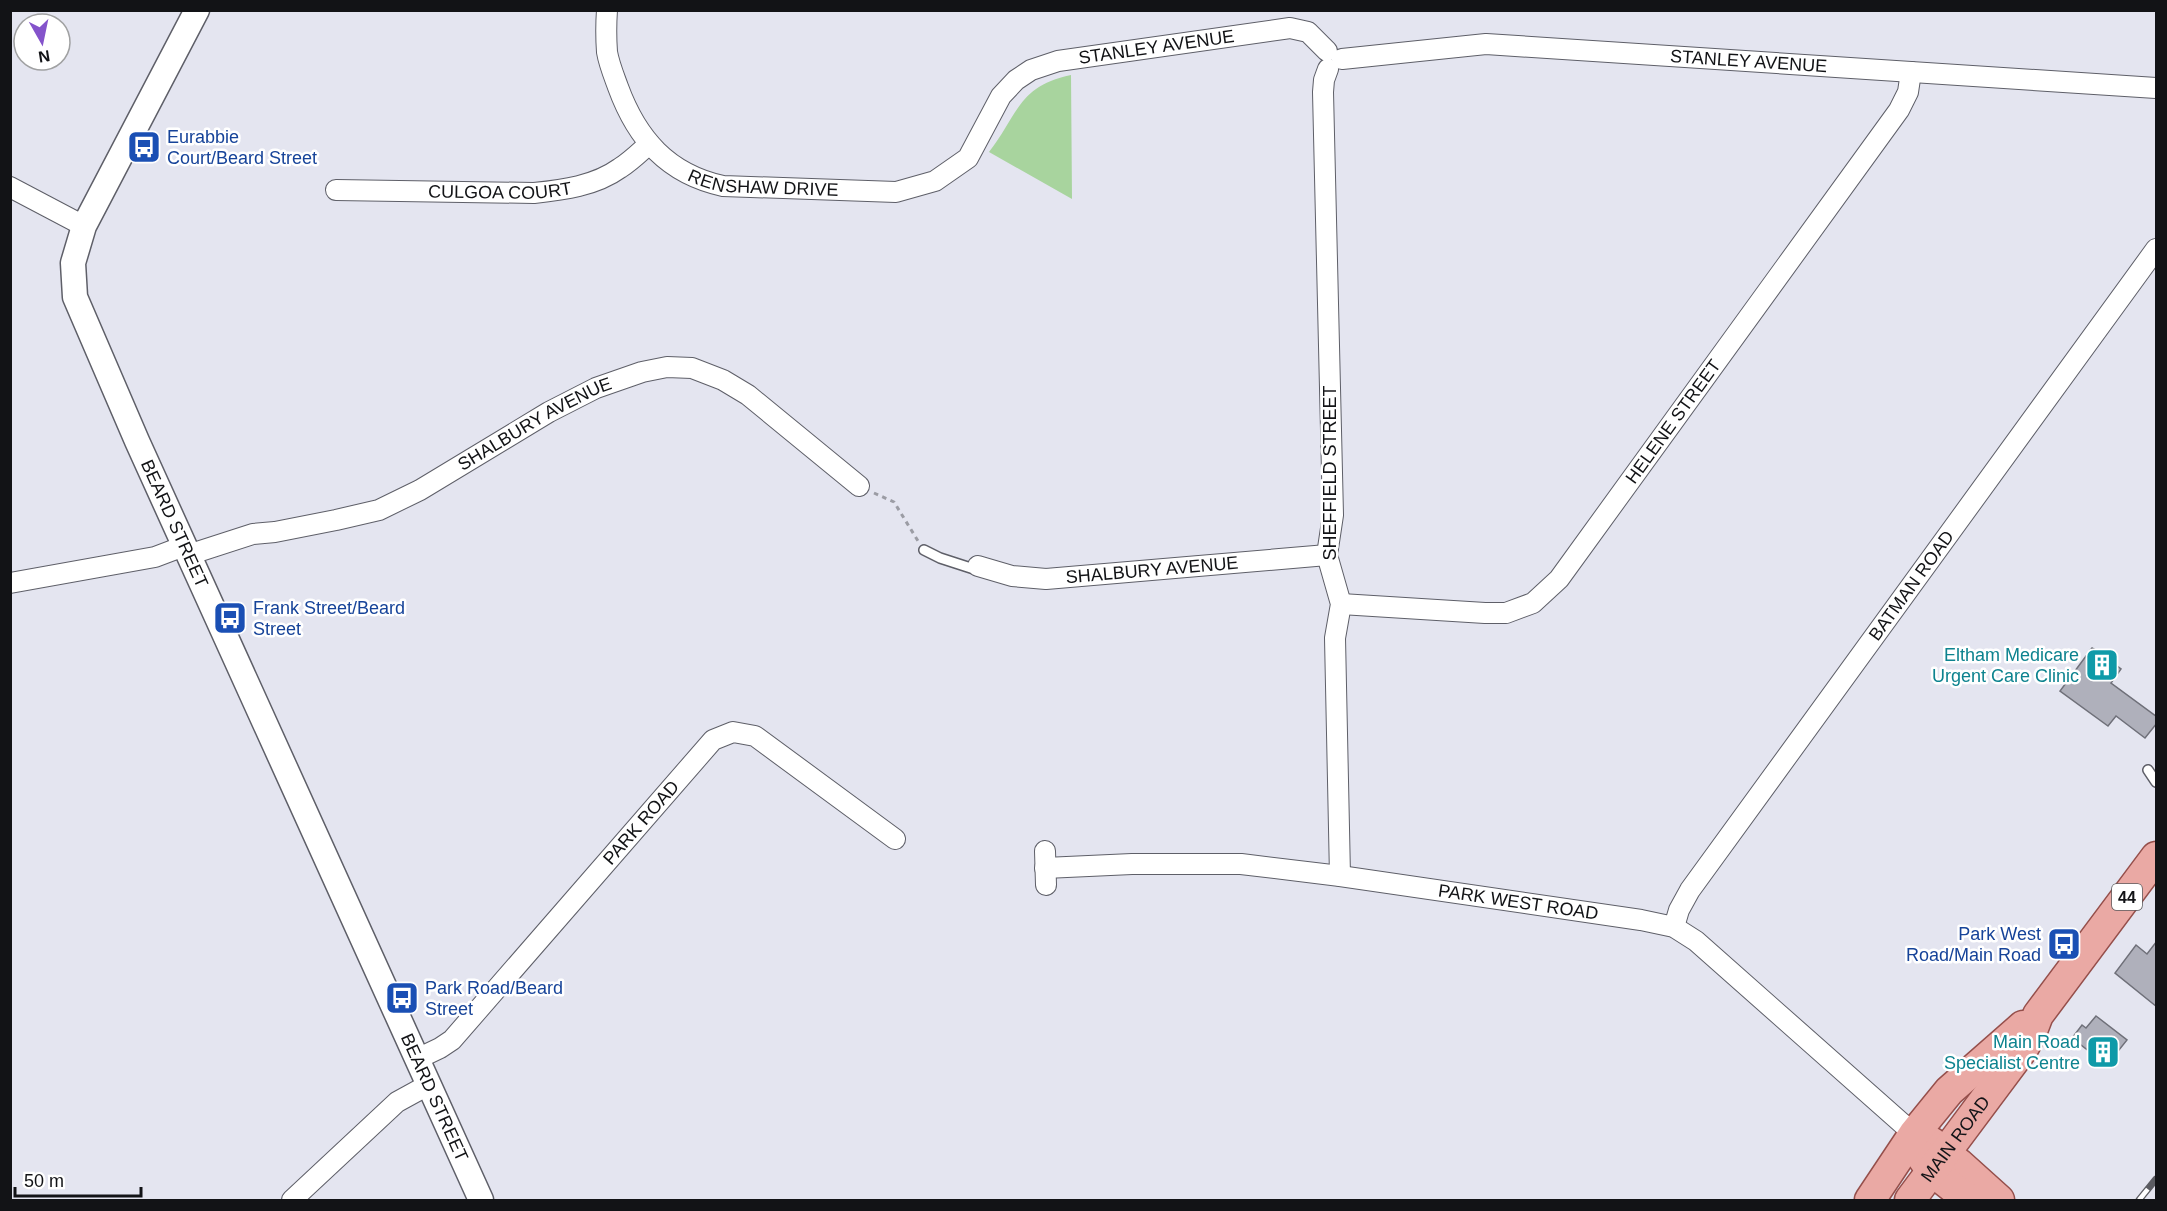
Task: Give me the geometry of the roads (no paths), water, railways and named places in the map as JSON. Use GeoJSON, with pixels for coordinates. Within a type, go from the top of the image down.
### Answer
{"type":"FeatureCollection","features":[{"type":"Feature","properties":{"kind":"main road","name":"MAIN ROAD"},"geometry":{"type":"LineString","coordinates":[[1910,1200],[2026,1043],[2038,1015],[2157,857]]}},
{"type":"Feature","properties":{"kind":"main road","name":"MAIN ROAD"},"geometry":{"type":"LineString","coordinates":[[1869,1200],[1914,1134],[1949,1091],[2038,1015]]}},
{"type":"Feature","properties":{"kind":"main road"},"geometry":{"type":"LineString","coordinates":[[1984,1195],[1977,1137],[1986,1096]]}},
{"type":"Feature","properties":{"kind":"main road"},"geometry":{"type":"LineString","coordinates":[[1914,1134],[1931,1142],[1938,1161],[1984,1195]]}},
{"type":"Feature","properties":{"kind":"street","name":"BEARD STREET"},"geometry":{"type":"LineString","coordinates":[[197,10],[84,226],[73,263],[75,297],[186,551],[481,1200]]}},
{"type":"Feature","properties":{"kind":"street","name":"RENSHAW DRIVE"},"geometry":{"type":"LineString","coordinates":[[607,10],[607,54],[632,122],[662,158],[703,182],[896,192],[935,181],[968,158],[994,109]]}},
{"type":"Feature","properties":{"kind":"street","name":"STANLEY AVENUE"},"geometry":{"type":"LineString","coordinates":[[994,109],[1006,91],[1023,75],[1044,64],[1078,57],[1290,28],[1308,32],[1332,59],[1486,44],[2157,88]]}},
{"type":"Feature","properties":{"kind":"street","name":"SHEFFIELD STREET"},"geometry":{"type":"LineString","coordinates":[[1332,59],[1324,80],[1323,92],[1333,515],[1327,555],[1341,604],[1335,638],[1340,876]]}},
{"type":"Feature","properties":{"kind":"street","name":"HELENE STREET"},"geometry":{"type":"LineString","coordinates":[[1341,604],[1496,614],[1525,608],[1541,598],[1559,579],[1899,110],[1908,92],[1911,72]]}},
{"type":"Feature","properties":{"kind":"street","name":"CULGOA COURT"},"geometry":{"type":"LineString","coordinates":[[336,190],[534,193],[563,190],[598,180],[619,169],[649,144]]}},
{"type":"Feature","properties":{"kind":"street"},"geometry":{"type":"LineString","coordinates":[[10,187],[84,226]]}},
{"type":"Feature","properties":{"kind":"street","name":"BATMAN ROAD"},"geometry":{"type":"LineString","coordinates":[[1674,927],[1678,910],[1690,890],[2157,249]]}},
{"type":"Feature","properties":{"kind":"street","name":"SHALBURY AVENUE"},"geometry":{"type":"LineString","coordinates":[[10,583],[186,551],[253,534],[275,532],[378,510],[420,490],[549,412],[596,388],[642,372],[667,367],[692,368],[723,380],[748,395],[859,486]]}},
{"type":"Feature","properties":{"kind":"street","name":"SHALBURY AVENUE"},"geometry":{"type":"LineString","coordinates":[[978,566],[1012,576],[1046,579],[1327,555]]}},
{"type":"Feature","properties":{"kind":"street","name":"PARK ROAD"},"geometry":{"type":"LineString","coordinates":[[417,1059],[452,1040],[713,740],[733,732],[755,736],[896,839]]}},
{"type":"Feature","properties":{"kind":"street","name":"PARK WEST ROAD"},"geometry":{"type":"LineString","coordinates":[[1045,868],[1225,863],[1340,876],[1641,920],[1674,927],[1696,941],[1914,1134]]}},
{"type":"Feature","properties":{"kind":"street"},"geometry":{"type":"LineString","coordinates":[[292,1200],[397,1102],[428,1085]]}},
{"type":"Feature","properties":{"kind":"lane","name":"SHALBURY AVENUE"},"geometry":{"type":"LineString","coordinates":[[924,550],[940,558],[978,566]]}},
{"type":"Feature","properties":{"kind":"lane"},"geometry":{"type":"LineString","coordinates":[[2148,770],[2157,782]]}},
{"type":"Feature","properties":{"kind":"railway"},"geometry":{"type":"LineString","coordinates":[[2139,1200],[2156,1179]]}},
{"type":"Feature","properties":{"kind":"place","name":"Eurabbie Court/Beard Street"},"geometry":{"type":"Point","coordinates":[144,147]}},
{"type":"Feature","properties":{"kind":"place","name":"Frank Street/Beard Street"},"geometry":{"type":"Point","coordinates":[230,618]}},
{"type":"Feature","properties":{"kind":"place","name":"Eltham Medicare Urgent Care Clinic"},"geometry":{"type":"Point","coordinates":[2102,665]}},
{"type":"Feature","properties":{"kind":"place","name":"Park West Road/Main Road"},"geometry":{"type":"Point","coordinates":[2064,944]}},
{"type":"Feature","properties":{"kind":"place","name":"Park Road/Beard Street"},"geometry":{"type":"Point","coordinates":[402,998]}},
{"type":"Feature","properties":{"kind":"place","name":"Main Road Specialist Centre"},"geometry":{"type":"Point","coordinates":[2103,1052]}}]}
